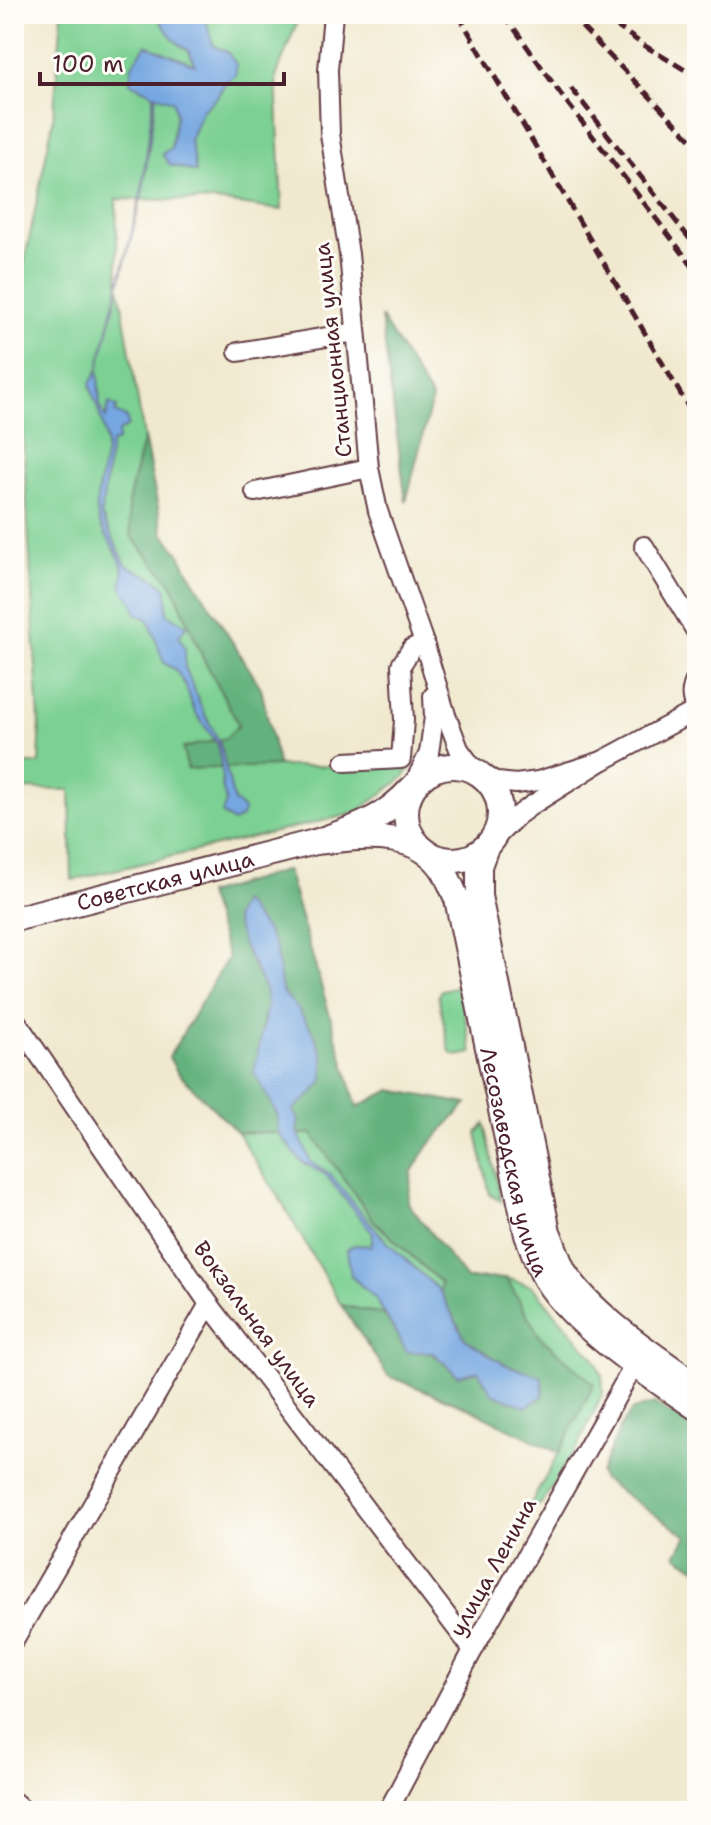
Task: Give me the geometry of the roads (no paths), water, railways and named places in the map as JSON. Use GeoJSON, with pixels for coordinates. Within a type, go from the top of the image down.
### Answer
{"type":"FeatureCollection","features":[{"type":"Feature","properties":{"kind":"main road"},"geometry":{"type":"LineString","coordinates":[[443,766],[475,771],[488,781],[500,803],[500,823],[493,839],[474,856],[459,860],[444,860],[429,854],[415,841],[407,824],[405,812],[412,788],[421,777],[443,766]]}},
{"type":"Feature","properties":{"kind":"main road","name":"Советская улица"},"geometry":{"type":"LineString","coordinates":[[14,919],[315,842],[380,817],[412,788]]}},
{"type":"Feature","properties":{"kind":"main road","name":"Советская улица"},"geometry":{"type":"LineString","coordinates":[[315,842],[365,837],[391,839],[408,843],[429,854]]}},
{"type":"Feature","properties":{"kind":"main road","name":"Лесозаводская улица"},"geometry":{"type":"LineString","coordinates":[[486,847],[479,866],[479,896],[548,1232],[565,1272],[591,1304],[639,1357],[697,1408]]}},
{"type":"Feature","properties":{"kind":"main road","name":"Лесозаводская улица"},"geometry":{"type":"LineString","coordinates":[[429,854],[443,869],[457,899],[527,1235],[546,1280],[577,1317],[639,1357],[697,1386]]}},
{"type":"Feature","properties":{"kind":"street","name":"Станционная улица"},"geometry":{"type":"LineString","coordinates":[[333,14],[328,70],[330,134],[349,254],[369,468],[378,511],[446,715],[459,749],[475,771]]}},
{"type":"Feature","properties":{"kind":"street"},"geometry":{"type":"LineString","coordinates":[[238,352],[356,332]]}},
{"type":"Feature","properties":{"kind":"street"},"geometry":{"type":"LineString","coordinates":[[255,492],[369,468]]}},
{"type":"Feature","properties":{"kind":"street"},"geometry":{"type":"LineString","coordinates":[[644,546],[697,633]]}},
{"type":"Feature","properties":{"kind":"street"},"geometry":{"type":"LineString","coordinates":[[345,762],[401,759],[404,720],[401,665],[412,648],[424,643]]}},
{"type":"Feature","properties":{"kind":"street","name":"Станционная улица"},"geometry":{"type":"LineString","coordinates":[[412,788],[429,753],[434,717],[433,673]]}},
{"type":"Feature","properties":{"kind":"street"},"geometry":{"type":"LineString","coordinates":[[486,847],[517,816],[602,761],[697,711],[691,696],[697,677]]}},
{"type":"Feature","properties":{"kind":"street"},"geometry":{"type":"LineString","coordinates":[[475,771],[498,782],[516,784],[538,781],[602,761]]}},
{"type":"Feature","properties":{"kind":"street","name":"Вокзальная улица"},"geometry":{"type":"LineString","coordinates":[[14,1018],[209,1304],[473,1650]]}},
{"type":"Feature","properties":{"kind":"street"},"geometry":{"type":"LineString","coordinates":[[14,1640],[209,1304]]}},
{"type":"Feature","properties":{"kind":"street","name":"улица Ленина"},"geometry":{"type":"LineString","coordinates":[[388,1811],[473,1650],[639,1357]]}},
{"type":"Feature","properties":{"kind":"street"},"geometry":{"type":"LineString","coordinates":[[14,1802],[24,1811]]}},
{"type":"Feature","properties":{"kind":"water"},"geometry":{"type":"Polygon","coordinates":[[[155,14],[208,14],[207,23],[213,45],[227,52],[236,64],[236,75],[225,83],[217,97],[202,111],[190,140],[196,172],[170,165],[162,154],[171,148],[176,115],[173,101],[156,95],[143,190],[98,370],[142,190],[154,94],[130,83],[132,65],[146,45],[195,65],[189,51],[174,40],[155,14]]]}},
{"type":"Feature","properties":{"kind":"water"},"geometry":{"type":"Polygon","coordinates":[[[98,370],[100,408],[106,418],[109,403],[117,407],[115,413],[127,418],[128,426],[118,432],[118,441],[111,443],[101,515],[126,565],[157,580],[167,589],[167,614],[187,625],[179,636],[185,649],[185,667],[220,743],[234,801],[244,810],[242,817],[233,822],[222,814],[226,802],[218,745],[195,712],[175,669],[164,663],[148,619],[136,614],[134,605],[121,586],[120,560],[98,518],[97,501],[106,444],[90,384],[98,370]]]}},
{"type":"Feature","properties":{"kind":"water"},"geometry":{"type":"Polygon","coordinates":[[[242,901],[275,946],[282,991],[314,1034],[323,1056],[323,1080],[293,1110],[299,1121],[297,1130],[311,1162],[330,1174],[387,1242],[440,1291],[465,1339],[504,1364],[542,1377],[543,1396],[526,1407],[492,1393],[478,1371],[458,1376],[432,1352],[407,1352],[376,1299],[351,1276],[347,1250],[354,1245],[371,1246],[373,1234],[325,1174],[303,1163],[278,1133],[278,1116],[254,1072],[267,1004],[265,989],[243,945],[234,918],[242,901]]]}},
{"type":"Feature","properties":{"kind":"railway"},"geometry":{"type":"LineString","coordinates":[[458,14],[697,422]]}},
{"type":"Feature","properties":{"kind":"railway"},"geometry":{"type":"LineString","coordinates":[[504,14],[562,96],[697,272]]}},
{"type":"Feature","properties":{"kind":"railway"},"geometry":{"type":"LineString","coordinates":[[569,14],[697,145]]}},
{"type":"Feature","properties":{"kind":"railway"},"geometry":{"type":"LineString","coordinates":[[599,14],[697,77]]}},
{"type":"Feature","properties":{"kind":"railway"},"geometry":{"type":"LineString","coordinates":[[571,88],[697,248]]}}]}
